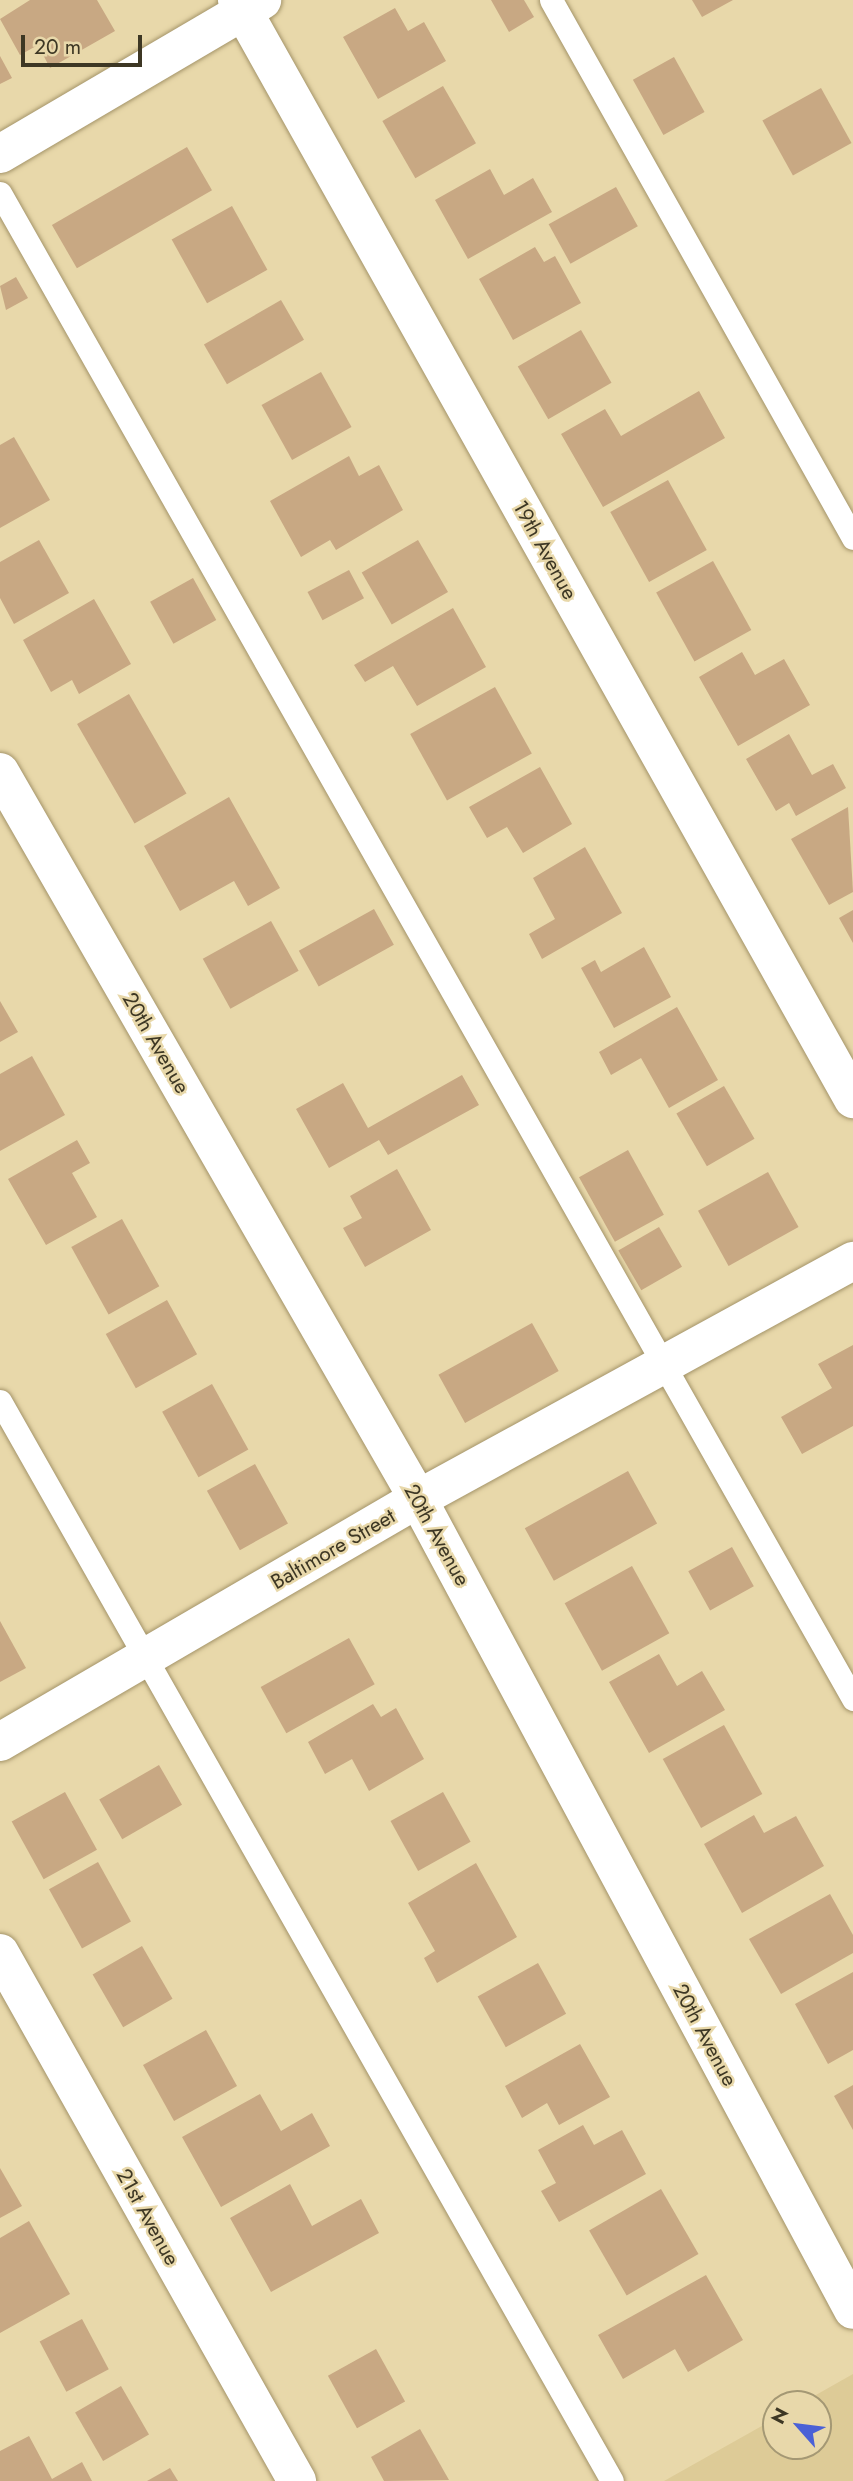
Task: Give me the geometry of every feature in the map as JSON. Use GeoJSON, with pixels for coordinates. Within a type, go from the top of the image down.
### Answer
{"type":"FeatureCollection","features":[{"type":"Feature","properties":{"kind":"street"},"geometry":{"type":"LineString","coordinates":[[0,154],[247,4]]}},
{"type":"Feature","properties":{"kind":"street","name":"19th Avenue"},"geometry":{"type":"LineString","coordinates":[[247,4],[853,1099]]}},
{"type":"Feature","properties":{"kind":"street","name":"20th Avenue"},"geometry":{"type":"LineString","coordinates":[[0,772],[418,1499],[853,2310]]}},
{"type":"Feature","properties":{"kind":"street","name":"Baltimore Street"},"geometry":{"type":"LineString","coordinates":[[0,1742],[418,1499],[853,1261]]}},
{"type":"Feature","properties":{"kind":"street","name":"21st Avenue"},"geometry":{"type":"LineString","coordinates":[[0,1953],[297,2481]]}},
{"type":"Feature","properties":{"kind":"lane"},"geometry":{"type":"LineString","coordinates":[[551,0],[853,538]]}},
{"type":"Feature","properties":{"kind":"lane"},"geometry":{"type":"LineString","coordinates":[[0,193],[853,1699]]}},
{"type":"Feature","properties":{"kind":"lane"},"geometry":{"type":"LineString","coordinates":[[0,1401],[612,2481]]}},
{"type":"Feature","properties":{"kind":"shaded area"},"geometry":{"type":"Polygon","coordinates":[[[853,2374],[853,2481],[664,2481],[762,2426],[762,2460],[832,2460],[832,2390],[825,2390],[853,2374]]]}},
{"type":"Feature","properties":{"kind":"building"},"geometry":{"type":"Polygon","coordinates":[[[30,0],[97,0],[115,31],[50,68],[38,45],[20,55],[0,19],[30,0]]]}},
{"type":"Feature","properties":{"kind":"building"},"geometry":{"type":"Polygon","coordinates":[[[491,0],[524,0],[534,17],[509,32],[491,0]]]}},
{"type":"Feature","properties":{"kind":"building"},"geometry":{"type":"Polygon","coordinates":[[[692,0],[733,0],[702,17],[692,0]]]}},
{"type":"Feature","properties":{"kind":"building"},"geometry":{"type":"Polygon","coordinates":[[[395,8],[408,31],[424,22],[446,61],[378,99],[343,37],[395,8]]]}},
{"type":"Feature","properties":{"kind":"building"},"geometry":{"type":"Polygon","coordinates":[[[0,56],[12,78],[0,84],[0,56]]]}},
{"type":"Feature","properties":{"kind":"building"},"geometry":{"type":"Polygon","coordinates":[[[674,57],[705,112],[663,135],[633,80],[674,57]]]}},
{"type":"Feature","properties":{"kind":"building"},"geometry":{"type":"Polygon","coordinates":[[[443,86],[476,143],[415,178],[382,121],[443,86]]]}},
{"type":"Feature","properties":{"kind":"building"},"geometry":{"type":"Polygon","coordinates":[[[821,88],[852,143],[793,176],[762,120],[821,88]]]}},
{"type":"Feature","properties":{"kind":"building"},"geometry":{"type":"Polygon","coordinates":[[[187,147],[212,190],[77,268],[52,225],[187,147]]]}},
{"type":"Feature","properties":{"kind":"building"},"geometry":{"type":"Polygon","coordinates":[[[490,169],[504,195],[533,178],[552,212],[468,259],[435,200],[490,169]]]}},
{"type":"Feature","properties":{"kind":"building"},"geometry":{"type":"Polygon","coordinates":[[[616,187],[638,226],[570,264],[549,224],[616,187]]]}},
{"type":"Feature","properties":{"kind":"building"},"geometry":{"type":"Polygon","coordinates":[[[232,206],[267,270],[207,303],[172,239],[232,206]]]}},
{"type":"Feature","properties":{"kind":"building"},"geometry":{"type":"Polygon","coordinates":[[[535,247],[544,262],[555,256],[581,303],[513,340],[479,279],[535,247]]]}},
{"type":"Feature","properties":{"kind":"building"},"geometry":{"type":"Polygon","coordinates":[[[16,277],[28,298],[6,310],[0,286],[16,277]]]}},
{"type":"Feature","properties":{"kind":"building"},"geometry":{"type":"Polygon","coordinates":[[[281,300],[304,340],[227,384],[204,344],[281,300]]]}},
{"type":"Feature","properties":{"kind":"building"},"geometry":{"type":"Polygon","coordinates":[[[581,330],[612,383],[548,419],[518,366],[581,330]]]}},
{"type":"Feature","properties":{"kind":"building"},"geometry":{"type":"Polygon","coordinates":[[[321,372],[352,427],[292,460],[262,405],[321,372]]]}},
{"type":"Feature","properties":{"kind":"building"},"geometry":{"type":"Polygon","coordinates":[[[699,391],[725,438],[603,507],[561,434],[605,409],[621,436],[699,391]]]}},
{"type":"Feature","properties":{"kind":"building"},"geometry":{"type":"Polygon","coordinates":[[[14,437],[50,500],[0,528],[0,445],[14,437]]]}},
{"type":"Feature","properties":{"kind":"building"},"geometry":{"type":"Polygon","coordinates":[[[349,456],[359,476],[379,465],[403,510],[336,550],[330,540],[301,557],[270,501],[349,456]]]}},
{"type":"Feature","properties":{"kind":"building"},"geometry":{"type":"Polygon","coordinates":[[[668,480],[707,550],[649,582],[610,512],[668,480]]]}},
{"type":"Feature","properties":{"kind":"building"},"geometry":{"type":"Polygon","coordinates":[[[39,540],[69,593],[14,624],[0,598],[0,562],[39,540]]]}},
{"type":"Feature","properties":{"kind":"building"},"geometry":{"type":"Polygon","coordinates":[[[418,540],[448,592],[392,624],[362,572],[418,540]]]}},
{"type":"Feature","properties":{"kind":"building"},"geometry":{"type":"Polygon","coordinates":[[[713,561],[751,630],[694,662],[656,593],[713,561]]]}},
{"type":"Feature","properties":{"kind":"building"},"geometry":{"type":"Polygon","coordinates":[[[349,570],[364,598],[323,620],[308,592],[349,570]]]}},
{"type":"Feature","properties":{"kind":"building"},"geometry":{"type":"Polygon","coordinates":[[[193,578],[216,620],[173,644],[150,602],[193,578]]]}},
{"type":"Feature","properties":{"kind":"building"},"geometry":{"type":"Polygon","coordinates":[[[94,599],[131,664],[79,694],[72,680],[51,692],[23,640],[94,599]]]}},
{"type":"Feature","properties":{"kind":"building"},"geometry":{"type":"Polygon","coordinates":[[[453,608],[486,667],[417,706],[393,666],[365,682],[354,665],[453,608]]]}},
{"type":"Feature","properties":{"kind":"building"},"geometry":{"type":"Polygon","coordinates":[[[742,652],[755,675],[784,659],[810,705],[738,746],[699,677],[742,652]]]}},
{"type":"Feature","properties":{"kind":"building"},"geometry":{"type":"Polygon","coordinates":[[[495,687],[532,753],[447,800],[410,734],[495,687]]]}},
{"type":"Feature","properties":{"kind":"building"},"geometry":{"type":"Polygon","coordinates":[[[129,694],[186,794],[135,824],[77,724],[129,694]]]}},
{"type":"Feature","properties":{"kind":"building"},"geometry":{"type":"Polygon","coordinates":[[[789,734],[812,775],[833,764],[846,788],[796,816],[789,803],[776,811],[746,759],[789,734]]]}},
{"type":"Feature","properties":{"kind":"building"},"geometry":{"type":"Polygon","coordinates":[[[540,767],[572,824],[523,853],[507,827],[487,838],[469,807],[540,767]]]}},
{"type":"Feature","properties":{"kind":"building"},"geometry":{"type":"Polygon","coordinates":[[[229,797],[280,888],[248,906],[234,881],[180,911],[144,846],[229,797]]]}},
{"type":"Feature","properties":{"kind":"building"},"geometry":{"type":"Polygon","coordinates":[[[848,807],[853,892],[829,905],[791,839],[848,807]]]}},
{"type":"Feature","properties":{"kind":"building"},"geometry":{"type":"Polygon","coordinates":[[[585,847],[622,913],[542,959],[529,934],[555,919],[533,878],[585,847]]]}},
{"type":"Feature","properties":{"kind":"building"},"geometry":{"type":"Polygon","coordinates":[[[374,909],[394,945],[319,987],[299,951],[374,909]]]}},
{"type":"Feature","properties":{"kind":"building"},"geometry":{"type":"Polygon","coordinates":[[[853,910],[853,943],[839,918],[853,910]]]}},
{"type":"Feature","properties":{"kind":"building"},"geometry":{"type":"Polygon","coordinates":[[[271,921],[299,971],[230,1009],[203,959],[271,921]]]}},
{"type":"Feature","properties":{"kind":"building"},"geometry":{"type":"Polygon","coordinates":[[[644,947],[671,997],[614,1028],[581,968],[595,960],[601,972],[644,947]]]}},
{"type":"Feature","properties":{"kind":"building"},"geometry":{"type":"Polygon","coordinates":[[[0,1001],[18,1032],[0,1042],[0,1001]]]}},
{"type":"Feature","properties":{"kind":"building"},"geometry":{"type":"Polygon","coordinates":[[[677,1007],[718,1080],[669,1108],[641,1058],[611,1075],[599,1052],[677,1007]]]}},
{"type":"Feature","properties":{"kind":"building"},"geometry":{"type":"Polygon","coordinates":[[[32,1056],[65,1115],[0,1151],[0,1074],[32,1056]]]}},
{"type":"Feature","properties":{"kind":"building"},"geometry":{"type":"Polygon","coordinates":[[[462,1075],[479,1105],[388,1155],[379,1140],[329,1168],[296,1109],[343,1083],[368,1128],[462,1075]]]}},
{"type":"Feature","properties":{"kind":"building"},"geometry":{"type":"Polygon","coordinates":[[[724,1086],[755,1139],[707,1166],[676,1114],[724,1086]]]}},
{"type":"Feature","properties":{"kind":"building"},"geometry":{"type":"Polygon","coordinates":[[[77,1140],[90,1163],[72,1173],[97,1217],[46,1245],[8,1179],[77,1140]]]}},
{"type":"Feature","properties":{"kind":"building"},"geometry":{"type":"Polygon","coordinates":[[[628,1150],[664,1215],[615,1242],[579,1177],[628,1150]]]}},
{"type":"Feature","properties":{"kind":"building"},"geometry":{"type":"Polygon","coordinates":[[[397,1169],[431,1230],[365,1267],[343,1228],[362,1218],[350,1196],[397,1169]]]}},
{"type":"Feature","properties":{"kind":"building"},"geometry":{"type":"Polygon","coordinates":[[[768,1172],[799,1227],[729,1266],[698,1211],[768,1172]]]}},
{"type":"Feature","properties":{"kind":"building"},"geometry":{"type":"Polygon","coordinates":[[[122,1219],[159,1286],[109,1314],[71,1247],[122,1219]]]}},
{"type":"Feature","properties":{"kind":"building"},"geometry":{"type":"Polygon","coordinates":[[[659,1227],[682,1267],[641,1290],[618,1250],[659,1227]]]}},
{"type":"Feature","properties":{"kind":"building"},"geometry":{"type":"Polygon","coordinates":[[[167,1300],[197,1354],[136,1388],[106,1334],[167,1300]]]}},
{"type":"Feature","properties":{"kind":"building"},"geometry":{"type":"Polygon","coordinates":[[[532,1323],[559,1371],[465,1423],[438,1375],[532,1323]]]}},
{"type":"Feature","properties":{"kind":"building"},"geometry":{"type":"Polygon","coordinates":[[[853,1345],[853,1426],[802,1454],[781,1417],[832,1388],[818,1364],[853,1345]]]}},
{"type":"Feature","properties":{"kind":"building"},"geometry":{"type":"Polygon","coordinates":[[[212,1384],[248,1450],[199,1477],[162,1412],[212,1384]]]}},
{"type":"Feature","properties":{"kind":"building"},"geometry":{"type":"Polygon","coordinates":[[[255,1464],[288,1523],[240,1550],[207,1491],[255,1464]]]}},
{"type":"Feature","properties":{"kind":"building"},"geometry":{"type":"Polygon","coordinates":[[[628,1471],[657,1523],[554,1581],[525,1528],[628,1471]]]}},
{"type":"Feature","properties":{"kind":"building"},"geometry":{"type":"Polygon","coordinates":[[[732,1547],[754,1586],[710,1611],[688,1571],[732,1547]]]}},
{"type":"Feature","properties":{"kind":"building"},"geometry":{"type":"Polygon","coordinates":[[[632,1566],[669,1633],[602,1671],[565,1603],[632,1566]]]}},
{"type":"Feature","properties":{"kind":"building"},"geometry":{"type":"Polygon","coordinates":[[[0,1621],[26,1668],[0,1682],[0,1621]]]}},
{"type":"Feature","properties":{"kind":"building"},"geometry":{"type":"Polygon","coordinates":[[[349,1638],[375,1684],[286,1733],[261,1687],[349,1638]]]}},
{"type":"Feature","properties":{"kind":"building"},"geometry":{"type":"Polygon","coordinates":[[[659,1654],[677,1686],[702,1671],[725,1710],[649,1753],[609,1682],[659,1654]]]}},
{"type":"Feature","properties":{"kind":"building"},"geometry":{"type":"Polygon","coordinates":[[[373,1704],[381,1717],[396,1708],[424,1759],[369,1791],[352,1759],[325,1774],[308,1742],[373,1704]]]}},
{"type":"Feature","properties":{"kind":"building"},"geometry":{"type":"Polygon","coordinates":[[[724,1725],[762,1794],[701,1828],[663,1759],[724,1725]]]}},
{"type":"Feature","properties":{"kind":"building"},"geometry":{"type":"Polygon","coordinates":[[[159,1765],[182,1805],[122,1839],[99,1800],[159,1765]]]}},
{"type":"Feature","properties":{"kind":"building"},"geometry":{"type":"Polygon","coordinates":[[[65,1792],[97,1850],[44,1879],[12,1822],[65,1792]]]}},
{"type":"Feature","properties":{"kind":"building"},"geometry":{"type":"Polygon","coordinates":[[[443,1792],[471,1842],[418,1871],[391,1821],[443,1792]]]}},
{"type":"Feature","properties":{"kind":"building"},"geometry":{"type":"Polygon","coordinates":[[[754,1815],[764,1833],[796,1816],[824,1866],[742,1913],[704,1844],[754,1815]]]}},
{"type":"Feature","properties":{"kind":"building"},"geometry":{"type":"Polygon","coordinates":[[[98,1862],[131,1921],[82,1949],[49,1889],[98,1862]]]}},
{"type":"Feature","properties":{"kind":"building"},"geometry":{"type":"Polygon","coordinates":[[[476,1863],[517,1937],[437,1983],[424,1958],[435,1951],[408,1903],[476,1863]]]}},
{"type":"Feature","properties":{"kind":"building"},"geometry":{"type":"Polygon","coordinates":[[[830,1894],[853,1935],[853,1953],[781,1994],[749,1939],[830,1894]]]}},
{"type":"Feature","properties":{"kind":"building"},"geometry":{"type":"Polygon","coordinates":[[[142,1946],[172,1999],[123,2027],[93,1974],[142,1946]]]}},
{"type":"Feature","properties":{"kind":"building"},"geometry":{"type":"Polygon","coordinates":[[[538,1963],[566,2014],[506,2047],[478,1996],[538,1963]]]}},
{"type":"Feature","properties":{"kind":"building"},"geometry":{"type":"Polygon","coordinates":[[[853,1972],[853,2050],[828,2064],[795,2004],[853,1972]]]}},
{"type":"Feature","properties":{"kind":"building"},"geometry":{"type":"Polygon","coordinates":[[[206,2030],[237,2086],[174,2121],[143,2065],[206,2030]]]}},
{"type":"Feature","properties":{"kind":"building"},"geometry":{"type":"Polygon","coordinates":[[[580,2044],[610,2097],[559,2125],[547,2103],[522,2118],[505,2086],[580,2044]]]}},
{"type":"Feature","properties":{"kind":"building"},"geometry":{"type":"Polygon","coordinates":[[[853,2085],[853,2130],[834,2096],[853,2085]]]}},
{"type":"Feature","properties":{"kind":"building"},"geometry":{"type":"Polygon","coordinates":[[[260,2094],[281,2131],[312,2113],[330,2146],[221,2207],[182,2137],[260,2094]]]}},
{"type":"Feature","properties":{"kind":"building"},"geometry":{"type":"Polygon","coordinates":[[[583,2125],[594,2145],[622,2130],[646,2174],[559,2222],[541,2191],[556,2183],[538,2150],[583,2125]]]}},
{"type":"Feature","properties":{"kind":"building"},"geometry":{"type":"Polygon","coordinates":[[[0,2168],[22,2206],[0,2218],[0,2168]]]}},
{"type":"Feature","properties":{"kind":"building"},"geometry":{"type":"Polygon","coordinates":[[[290,2184],[312,2226],[361,2199],[379,2233],[271,2292],[230,2218],[290,2184]]]}},
{"type":"Feature","properties":{"kind":"building"},"geometry":{"type":"Polygon","coordinates":[[[661,2189],[698,2254],[627,2295],[589,2230],[661,2189]]]}},
{"type":"Feature","properties":{"kind":"building"},"geometry":{"type":"Polygon","coordinates":[[[29,2221],[70,2294],[0,2333],[0,2238],[29,2221]]]}},
{"type":"Feature","properties":{"kind":"building"},"geometry":{"type":"Polygon","coordinates":[[[706,2275],[743,2340],[688,2372],[675,2349],[623,2379],[598,2335],[706,2275]]]}},
{"type":"Feature","properties":{"kind":"building"},"geometry":{"type":"Polygon","coordinates":[[[82,2319],[109,2369],[66,2392],[40,2342],[82,2319]]]}},
{"type":"Feature","properties":{"kind":"building"},"geometry":{"type":"Polygon","coordinates":[[[376,2349],[405,2401],[357,2428],[328,2376],[376,2349]]]}},
{"type":"Feature","properties":{"kind":"building"},"geometry":{"type":"Polygon","coordinates":[[[121,2386],[149,2434],[103,2461],[75,2412],[121,2386]]]}},
{"type":"Feature","properties":{"kind":"building"},"geometry":{"type":"Polygon","coordinates":[[[420,2429],[449,2480],[384,2481],[371,2457],[420,2429]]]}},
{"type":"Feature","properties":{"kind":"building"},"geometry":{"type":"Polygon","coordinates":[[[29,2436],[52,2479],[82,2462],[92,2481],[0,2481],[0,2451],[29,2436]]]}},
{"type":"Feature","properties":{"kind":"building"},"geometry":{"type":"Polygon","coordinates":[[[170,2468],[178,2481],[147,2481],[170,2468]]]}}]}
